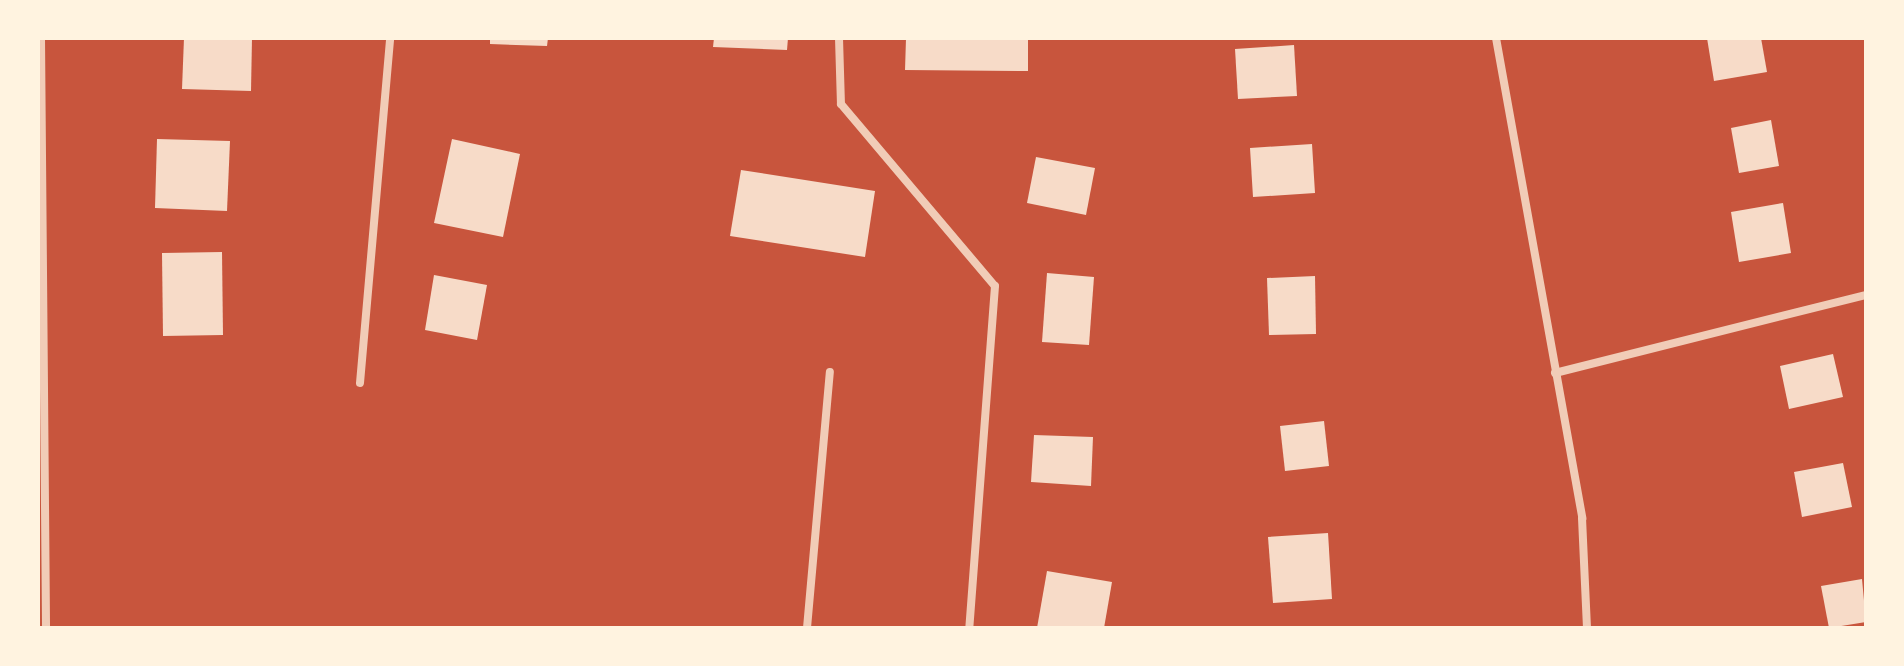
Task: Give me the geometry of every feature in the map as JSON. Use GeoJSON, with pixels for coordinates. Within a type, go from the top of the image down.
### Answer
{"type":"FeatureCollection","features":[{"type":"Feature","properties":{"kind":"street"},"geometry":{"type":"LineString","coordinates":[[41,38],[46,628]]}},
{"type":"Feature","properties":{"kind":"street"},"geometry":{"type":"LineString","coordinates":[[360,383],[390,38]]}},
{"type":"Feature","properties":{"kind":"street"},"geometry":{"type":"LineString","coordinates":[[839,38],[841,104],[995,286],[969,628]]}},
{"type":"Feature","properties":{"kind":"street"},"geometry":{"type":"LineString","coordinates":[[1496,38],[1582,518],[1587,628]]}},
{"type":"Feature","properties":{"kind":"street"},"geometry":{"type":"LineString","coordinates":[[1555,373],[1866,295]]}},
{"type":"Feature","properties":{"kind":"street"},"geometry":{"type":"LineString","coordinates":[[807,628],[830,372]]}},
{"type":"Feature","properties":{"kind":"building"},"geometry":{"type":"Polygon","coordinates":[[[184,38],[252,38],[251,91],[182,89],[184,38]]]}},
{"type":"Feature","properties":{"kind":"building"},"geometry":{"type":"Polygon","coordinates":[[[490,38],[548,38],[547,46],[490,44],[490,38]]]}},
{"type":"Feature","properties":{"kind":"building"},"geometry":{"type":"Polygon","coordinates":[[[714,38],[788,38],[787,50],[713,47],[714,38]]]}},
{"type":"Feature","properties":{"kind":"building"},"geometry":{"type":"Polygon","coordinates":[[[906,38],[1028,38],[1028,71],[905,70],[906,38]]]}},
{"type":"Feature","properties":{"kind":"building"},"geometry":{"type":"Polygon","coordinates":[[[1707,38],[1761,38],[1767,72],[1714,81],[1707,38]]]}},
{"type":"Feature","properties":{"kind":"building"},"geometry":{"type":"Polygon","coordinates":[[[1294,45],[1297,96],[1238,99],[1235,49],[1294,45]]]}},
{"type":"Feature","properties":{"kind":"building"},"geometry":{"type":"Polygon","coordinates":[[[1771,120],[1779,166],[1739,173],[1731,128],[1771,120]]]}},
{"type":"Feature","properties":{"kind":"building"},"geometry":{"type":"Polygon","coordinates":[[[157,139],[230,141],[227,211],[155,208],[157,139]]]}},
{"type":"Feature","properties":{"kind":"building"},"geometry":{"type":"Polygon","coordinates":[[[452,139],[520,154],[503,237],[434,223],[452,139]]]}},
{"type":"Feature","properties":{"kind":"building"},"geometry":{"type":"Polygon","coordinates":[[[1312,144],[1315,193],[1253,197],[1250,148],[1312,144]]]}},
{"type":"Feature","properties":{"kind":"building"},"geometry":{"type":"Polygon","coordinates":[[[1036,157],[1095,168],[1086,215],[1027,203],[1036,157]]]}},
{"type":"Feature","properties":{"kind":"building"},"geometry":{"type":"Polygon","coordinates":[[[741,170],[875,191],[865,257],[730,236],[741,170]]]}},
{"type":"Feature","properties":{"kind":"building"},"geometry":{"type":"Polygon","coordinates":[[[1783,203],[1791,253],[1739,262],[1731,212],[1783,203]]]}},
{"type":"Feature","properties":{"kind":"building"},"geometry":{"type":"Polygon","coordinates":[[[222,252],[223,335],[163,336],[162,253],[222,252]]]}},
{"type":"Feature","properties":{"kind":"building"},"geometry":{"type":"Polygon","coordinates":[[[1047,273],[1094,277],[1089,345],[1042,342],[1047,273]]]}},
{"type":"Feature","properties":{"kind":"building"},"geometry":{"type":"Polygon","coordinates":[[[434,275],[487,285],[477,340],[425,330],[434,275]]]}},
{"type":"Feature","properties":{"kind":"building"},"geometry":{"type":"Polygon","coordinates":[[[1315,276],[1316,334],[1269,335],[1267,278],[1315,276]]]}},
{"type":"Feature","properties":{"kind":"building"},"geometry":{"type":"Polygon","coordinates":[[[1833,354],[1843,397],[1789,409],[1780,366],[1833,354]]]}},
{"type":"Feature","properties":{"kind":"building"},"geometry":{"type":"Polygon","coordinates":[[[1324,421],[1329,466],[1285,471],[1280,426],[1324,421]]]}},
{"type":"Feature","properties":{"kind":"building"},"geometry":{"type":"Polygon","coordinates":[[[1034,435],[1093,437],[1091,486],[1031,482],[1034,435]]]}},
{"type":"Feature","properties":{"kind":"building"},"geometry":{"type":"Polygon","coordinates":[[[1843,463],[1852,507],[1802,517],[1794,472],[1843,463]]]}},
{"type":"Feature","properties":{"kind":"building"},"geometry":{"type":"Polygon","coordinates":[[[1328,533],[1332,599],[1273,603],[1268,537],[1328,533]]]}},
{"type":"Feature","properties":{"kind":"building"},"geometry":{"type":"Polygon","coordinates":[[[1047,571],[1112,582],[1104,628],[1037,628],[1047,571]]]}},
{"type":"Feature","properties":{"kind":"building"},"geometry":{"type":"Polygon","coordinates":[[[1862,579],[1866,622],[1829,628],[1821,586],[1862,579]]]}}]}
